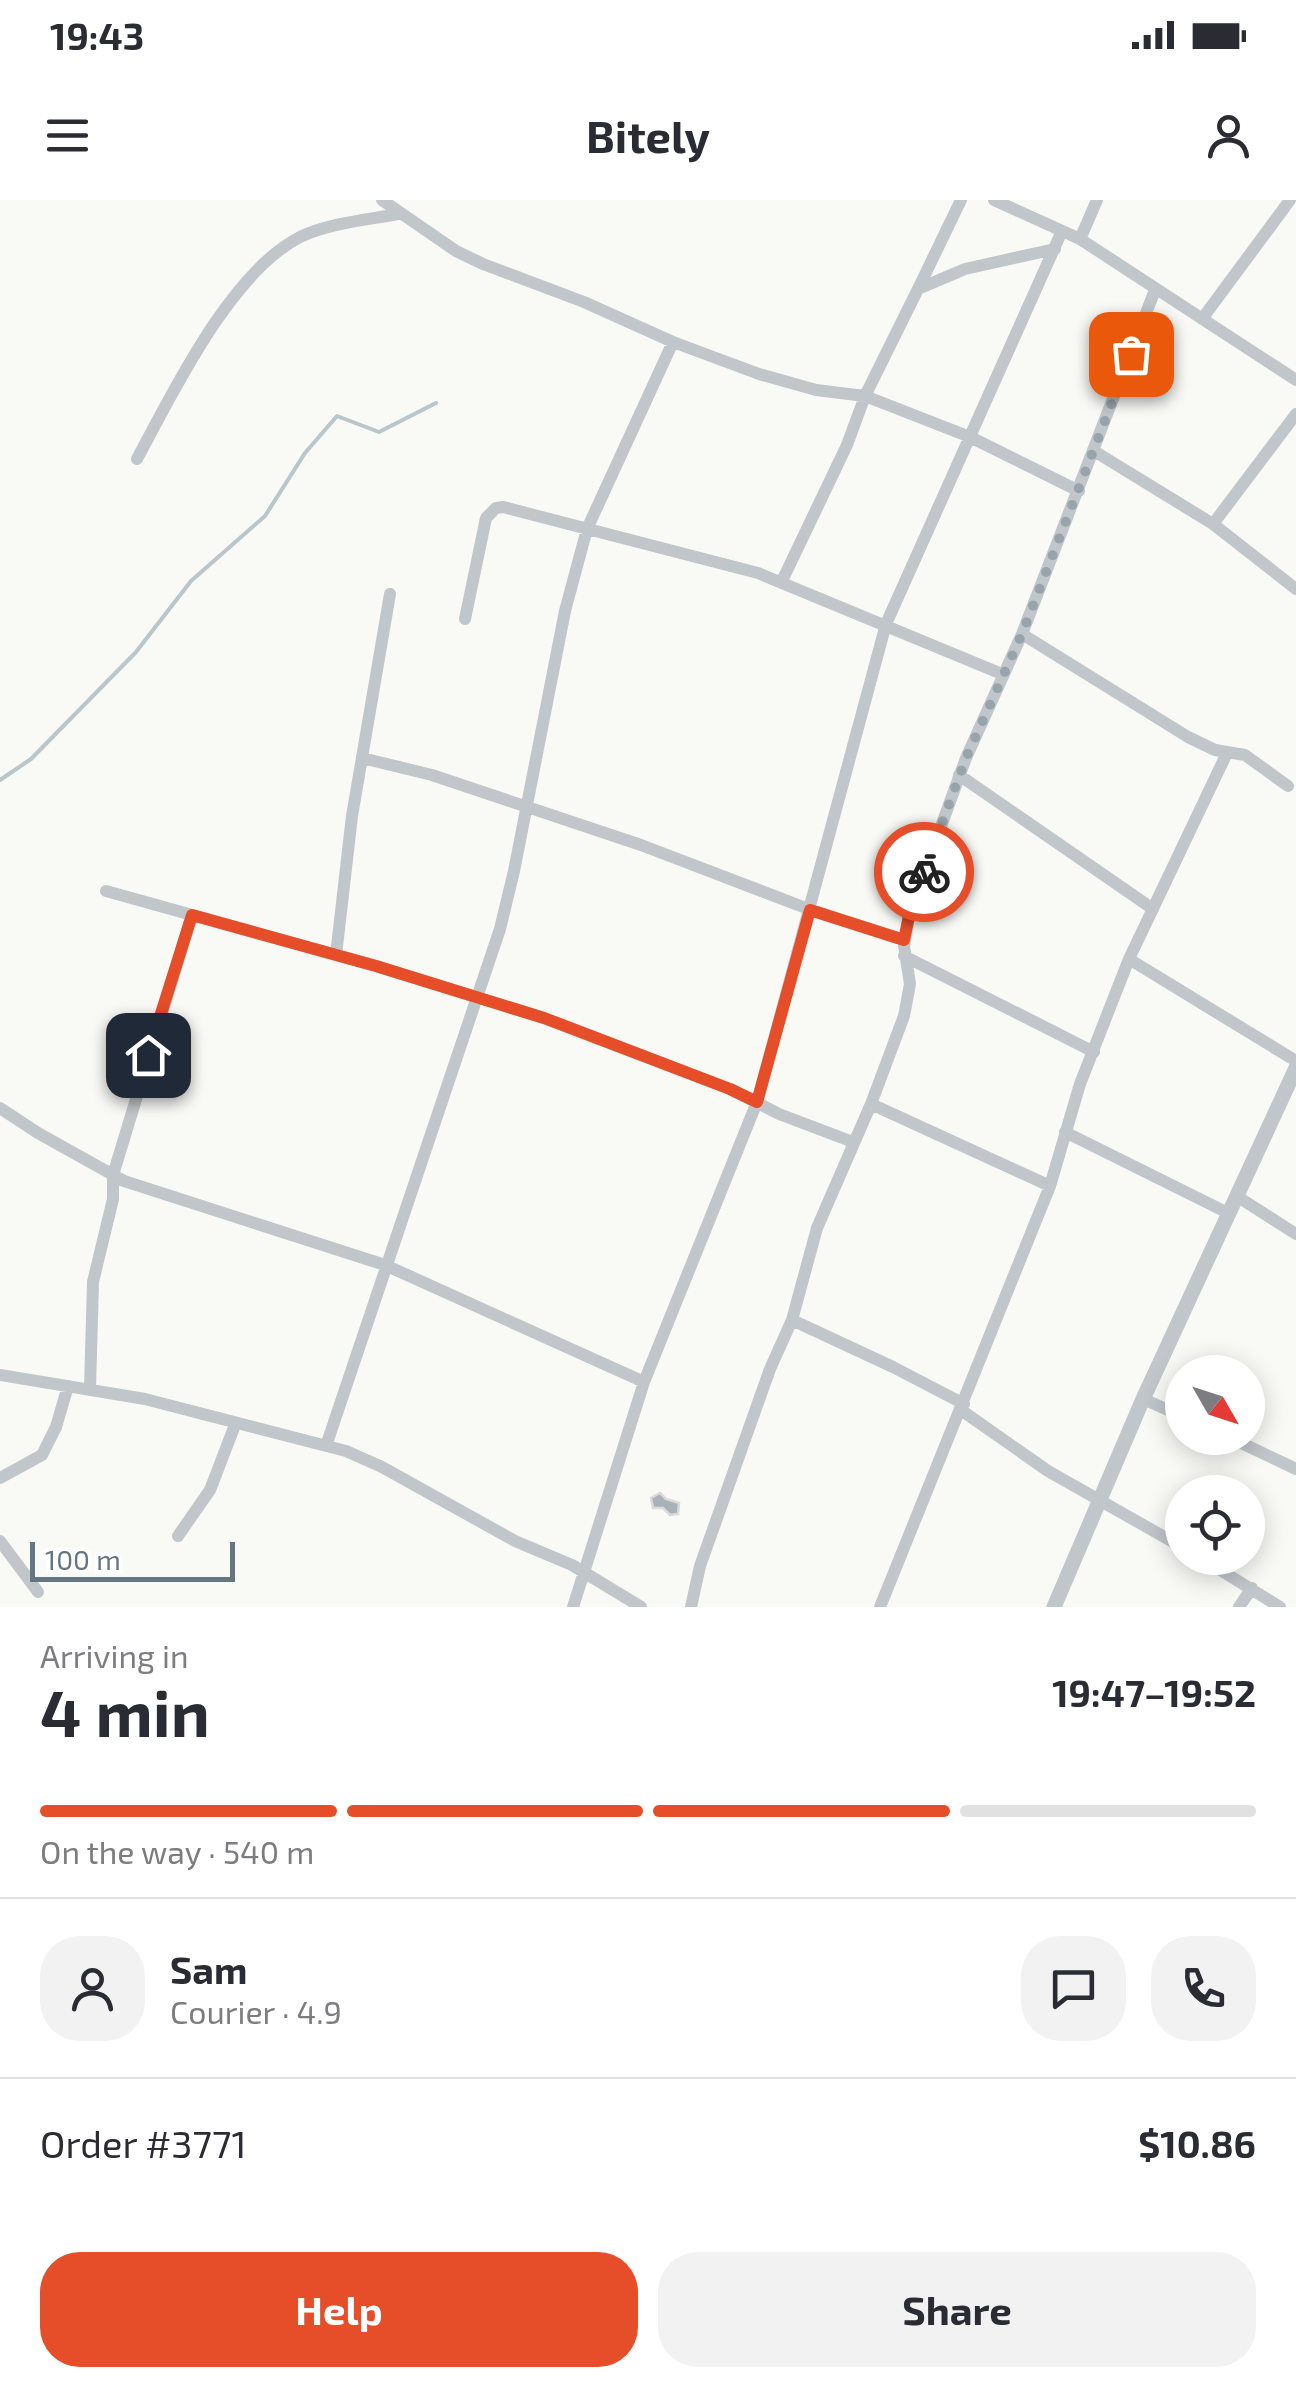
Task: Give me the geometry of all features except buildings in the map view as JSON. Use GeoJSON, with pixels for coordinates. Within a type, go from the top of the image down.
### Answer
{"type":"FeatureCollection","features":[{"type":"Feature","properties":{"kind":"street"},"geometry":{"type":"LineString","coordinates":[[382,200],[456,251],[673,342],[816,390],[865,396],[970,436],[1078,491]]}},
{"type":"Feature","properties":{"kind":"street"},"geometry":{"type":"LineString","coordinates":[[782,581],[865,396],[961,200]]}},
{"type":"Feature","properties":{"kind":"street"},"geometry":{"type":"LineString","coordinates":[[994,200],[1080,239],[1296,380]]}},
{"type":"Feature","properties":{"kind":"street"},"geometry":{"type":"LineString","coordinates":[[1080,239],[1097,200]]}},
{"type":"Feature","properties":{"kind":"street"},"geometry":{"type":"LineString","coordinates":[[1202,319],[1290,200]]}},
{"type":"Feature","properties":{"kind":"street"},"geometry":{"type":"LineString","coordinates":[[137,458],[180,379],[230,301],[274,256],[304,235],[398,214]]}},
{"type":"Feature","properties":{"kind":"street"},"geometry":{"type":"LineString","coordinates":[[572,1607],[644,1382],[757,1102],[886,624],[1062,231]]}},
{"type":"Feature","properties":{"kind":"street"},"geometry":{"type":"LineString","coordinates":[[918,289],[965,269],[1054,249]]}},
{"type":"Feature","properties":{"kind":"street"},"geometry":{"type":"LineString","coordinates":[[691,1607],[706,1548],[770,1369],[792,1320],[817,1228],[904,1016],[910,984],[904,940],[910,911],[960,775],[1022,634],[1155,290]]}},
{"type":"Feature","properties":{"kind":"street"},"geometry":{"type":"LineString","coordinates":[[326,1446],[500,929],[558,642],[587,529],[673,342]]}},
{"type":"Feature","properties":{"kind":"street"},"geometry":{"type":"LineString","coordinates":[[1214,524],[1296,414]]}},
{"type":"Feature","properties":{"kind":"street"},"geometry":{"type":"LineString","coordinates":[[1094,451],[1214,524],[1296,589]]}},
{"type":"Feature","properties":{"kind":"street"},"geometry":{"type":"LineString","coordinates":[[465,619],[484,524],[496,508],[503,507],[782,581],[1002,674]]}},
{"type":"Feature","properties":{"kind":"street"},"geometry":{"type":"LineString","coordinates":[[336,955],[362,758],[390,594]]}},
{"type":"Feature","properties":{"kind":"street"},"geometry":{"type":"LineString","coordinates":[[1022,634],[1188,737],[1226,753],[1245,754],[1288,786]]}},
{"type":"Feature","properties":{"kind":"street"},"geometry":{"type":"LineString","coordinates":[[880,1607],[1050,1186],[1065,1132],[1130,959],[1226,753]]}},
{"type":"Feature","properties":{"kind":"street"},"geometry":{"type":"LineString","coordinates":[[362,758],[419,771],[708,868],[810,910],[904,940]]}},
{"type":"Feature","properties":{"kind":"street"},"geometry":{"type":"LineString","coordinates":[[960,775],[1153,909]]}},
{"type":"Feature","properties":{"kind":"street"},"geometry":{"type":"LineString","coordinates":[[106,891],[336,955],[576,1030],[853,1142]]}},
{"type":"Feature","properties":{"kind":"street"},"geometry":{"type":"LineString","coordinates":[[90,1388],[93,1282],[113,1199],[113,1175],[192,915]]}},
{"type":"Feature","properties":{"kind":"street"},"geometry":{"type":"LineString","coordinates":[[904,956],[1094,1052]]}},
{"type":"Feature","properties":{"kind":"street"},"geometry":{"type":"LineString","coordinates":[[1054,1607],[1143,1399],[1296,1064],[1130,959]]}},
{"type":"Feature","properties":{"kind":"street"},"geometry":{"type":"LineString","coordinates":[[871,1104],[1050,1186]]}},
{"type":"Feature","properties":{"kind":"street"},"geometry":{"type":"LineString","coordinates":[[0,1108],[113,1175],[384,1265],[644,1382]]}},
{"type":"Feature","properties":{"kind":"street"},"geometry":{"type":"LineString","coordinates":[[1065,1132],[1230,1214]]}},
{"type":"Feature","properties":{"kind":"street"},"geometry":{"type":"LineString","coordinates":[[1238,1197],[1296,1234]]}},
{"type":"Feature","properties":{"kind":"street"},"geometry":{"type":"LineString","coordinates":[[792,1320],[894,1366],[962,1407],[1048,1472],[1165,1537]]}},
{"type":"Feature","properties":{"kind":"street"},"geometry":{"type":"LineString","coordinates":[[0,1375],[145,1399],[326,1446],[382,1467],[470,1518],[585,1572],[641,1607]]}},
{"type":"Feature","properties":{"kind":"street"},"geometry":{"type":"LineString","coordinates":[[0,1478],[42,1455],[56,1427],[68,1386]]}},
{"type":"Feature","properties":{"kind":"street"},"geometry":{"type":"LineString","coordinates":[[1143,1399],[1165,1409]]}},
{"type":"Feature","properties":{"kind":"street"},"geometry":{"type":"LineString","coordinates":[[178,1536],[215,1481],[235,1425]]}},
{"type":"Feature","properties":{"kind":"street"},"geometry":{"type":"LineString","coordinates":[[1265,1454],[1296,1469]]}},
{"type":"Feature","properties":{"kind":"street"},"geometry":{"type":"LineString","coordinates":[[0,1541],[38,1592]]}},
{"type":"Feature","properties":{"kind":"street"},"geometry":{"type":"LineString","coordinates":[[1230,1575],[1280,1607]]}},
{"type":"Feature","properties":{"kind":"street"},"geometry":{"type":"LineString","coordinates":[[1239,1607],[1252,1588]]}},
{"type":"Feature","properties":{"kind":"waterway"},"geometry":{"type":"LineString","coordinates":[[0,780],[31,759],[136,652],[191,581],[265,516],[305,453],[337,416],[379,432],[436,403]]}},
{"type":"Feature","properties":{"kind":"way so far"},"geometry":{"type":"LineString","coordinates":[[924,872],[966,758],[1022,634],[1131,354]]}},
{"type":"Feature","properties":{"kind":"route"},"geometry":{"type":"LineString","coordinates":[[148,1055],[192,915],[544,1018],[757,1102],[810,910],[904,940],[924,872]]}}]}
